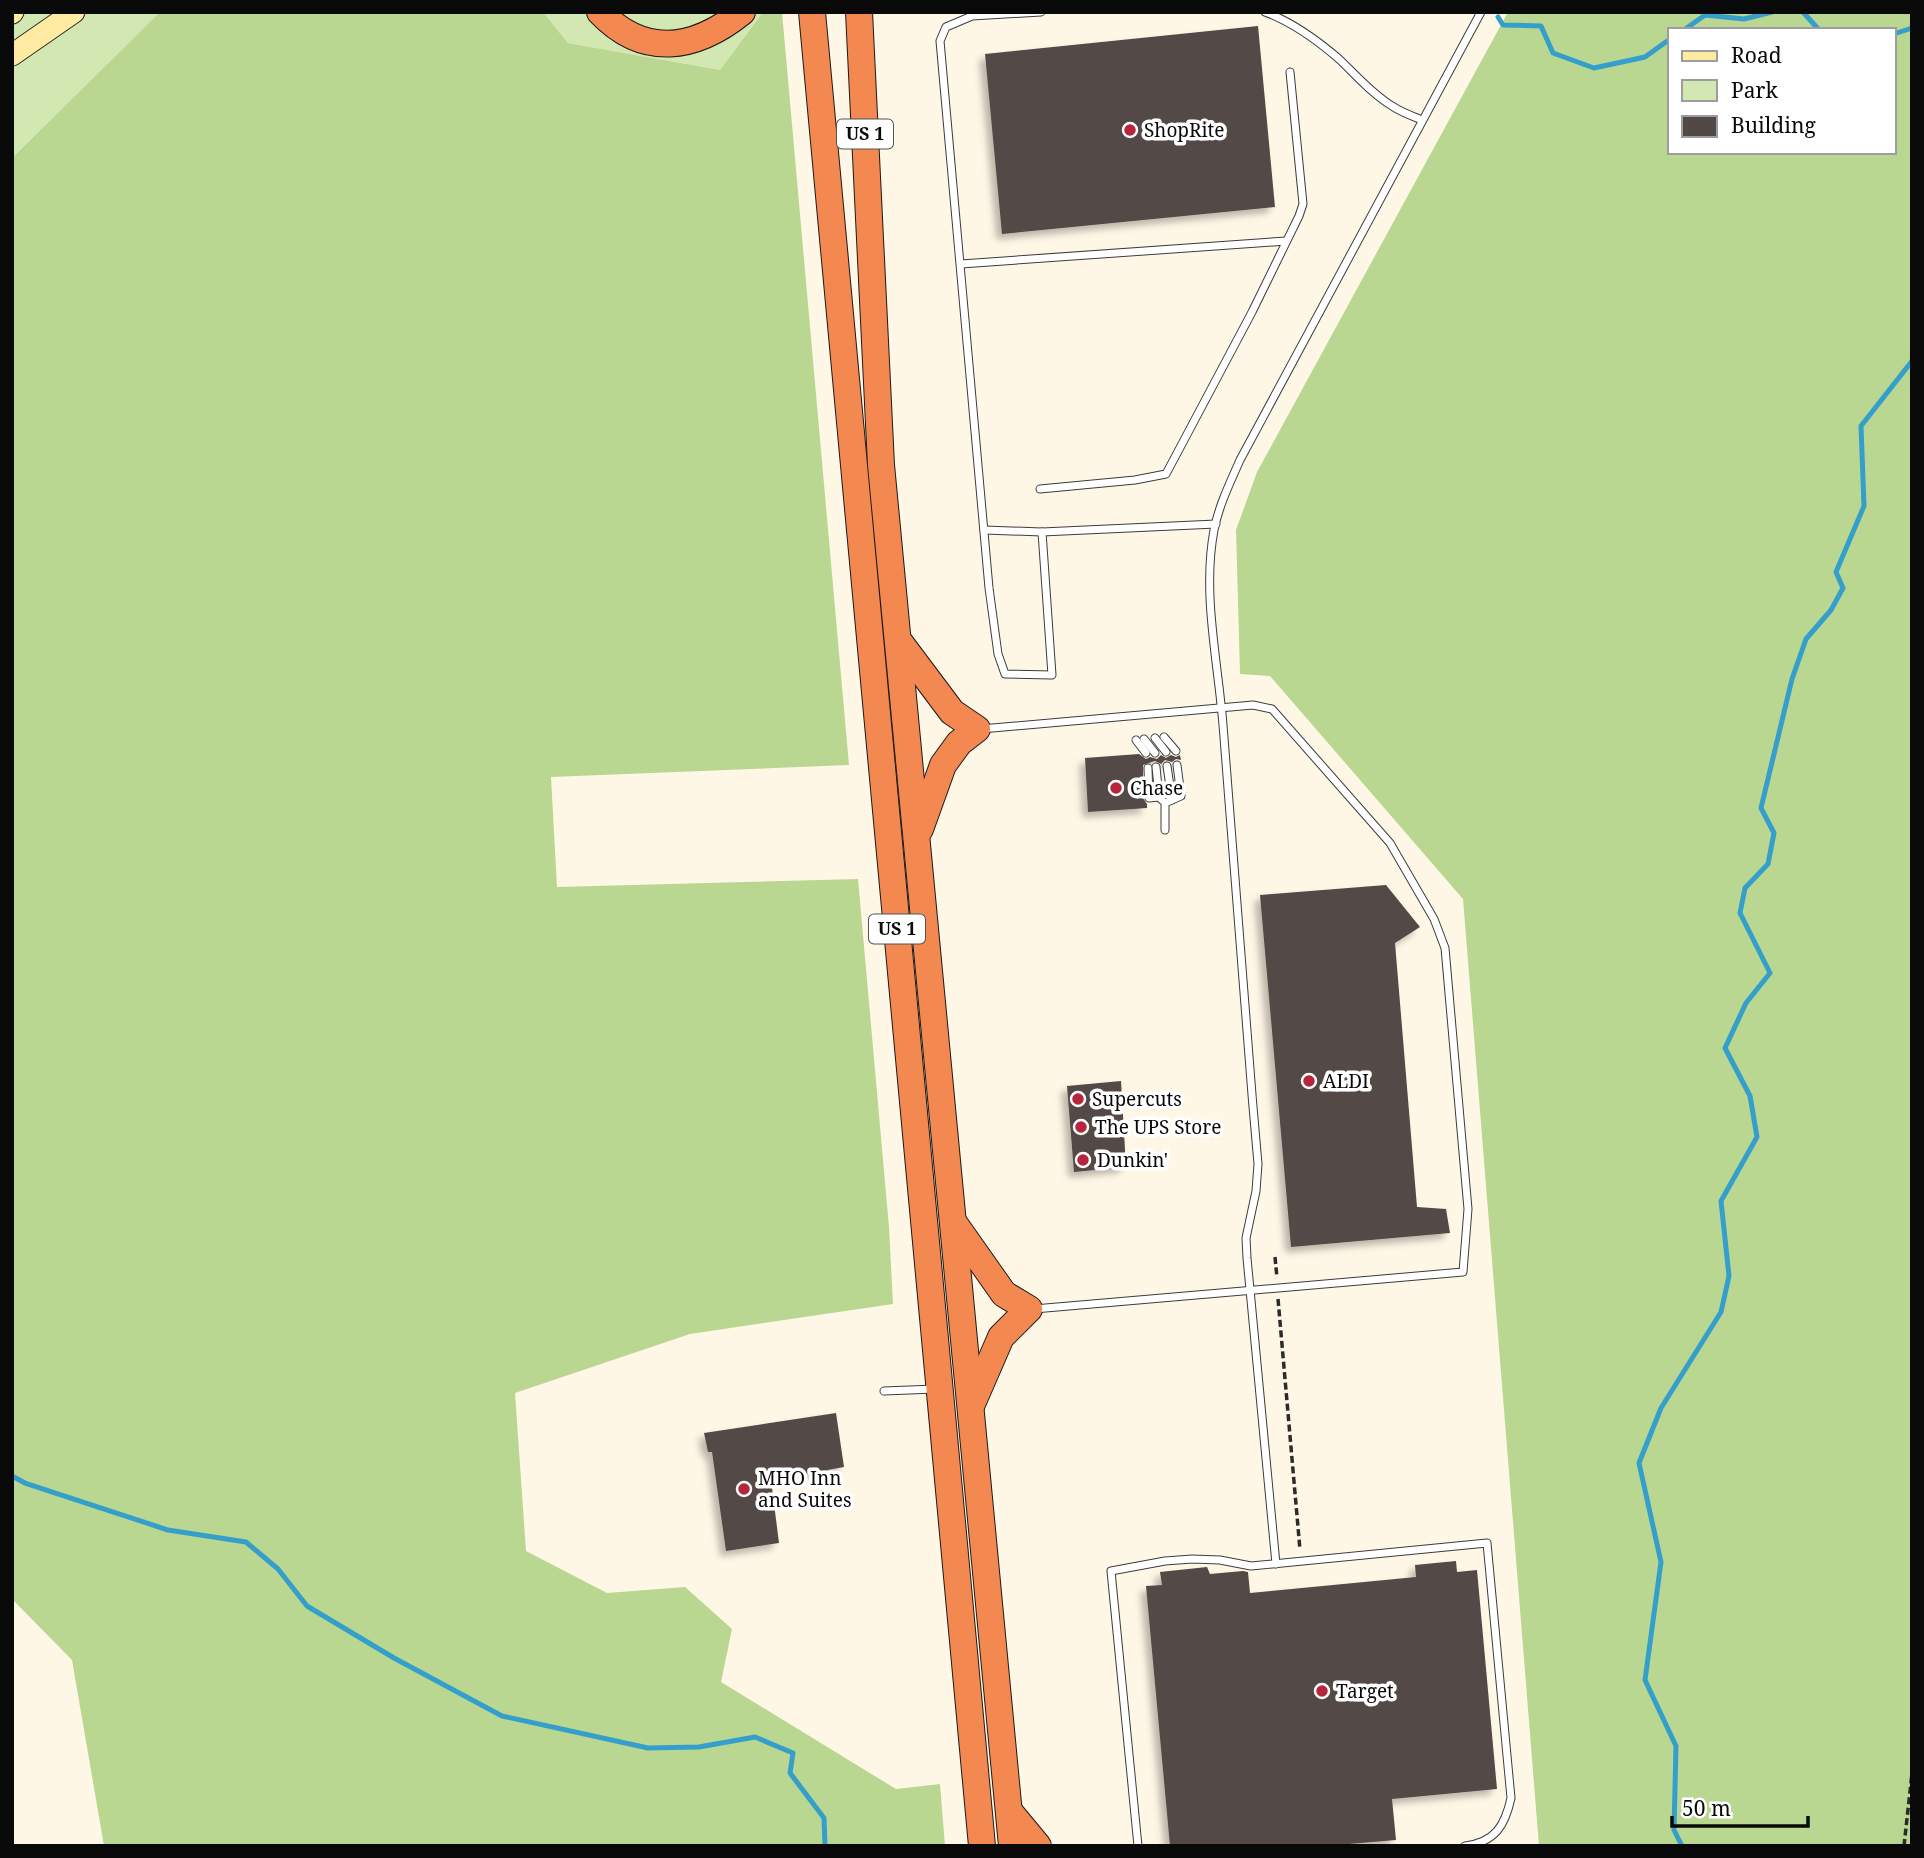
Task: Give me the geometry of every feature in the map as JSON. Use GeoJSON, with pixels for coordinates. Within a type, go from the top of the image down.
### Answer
{"type":"FeatureCollection","features":[{"type":"Feature","properties":{"kind":"highway"},"geometry":{"type":"LineString","coordinates":[[600,12],[627,33],[650,43],[676,45],[717,28],[742,12]]}},
{"type":"Feature","properties":{"kind":"highway","name":"US 1"},"geometry":{"type":"LineString","coordinates":[[812,12],[982,1846]]}},
{"type":"Feature","properties":{"kind":"highway","name":"US 1"},"geometry":{"type":"LineString","coordinates":[[859,12],[881,465],[1012,1846]]}},
{"type":"Feature","properties":{"kind":"highway"},"geometry":{"type":"LineString","coordinates":[[898,639],[952,712],[977,729],[959,744],[943,765],[917,838]]}},
{"type":"Feature","properties":{"kind":"highway"},"geometry":{"type":"LineString","coordinates":[[953,1223],[1004,1294],[1029,1310],[1001,1337],[971,1408]]}},
{"type":"Feature","properties":{"kind":"highway"},"geometry":{"type":"LineString","coordinates":[[1009,1811],[1038,1846]]}},
{"type":"Feature","properties":{"kind":"street"},"geometry":{"type":"LineString","coordinates":[[12,55],[74,12]]}},
{"type":"Feature","properties":{"kind":"lane"},"geometry":{"type":"LineString","coordinates":[[1041,12],[972,16],[946,27],[940,41],[989,588],[998,654],[1005,674],[1052,675],[1042,532]]}},
{"type":"Feature","properties":{"kind":"lane"},"geometry":{"type":"LineString","coordinates":[[1265,12],[1306,33],[1392,107],[1422,120]]}},
{"type":"Feature","properties":{"kind":"lane"},"geometry":{"type":"LineString","coordinates":[[1276,1564],[1246,1238],[1256,1191],[1258,1164],[1222,708],[1211,603],[1216,524],[1224,494],[1240,460],[1482,12]]}},
{"type":"Feature","properties":{"kind":"lane"},"geometry":{"type":"LineString","coordinates":[[1040,489],[1135,480],[1166,474],[1252,312],[1303,204],[1290,72]]}},
{"type":"Feature","properties":{"kind":"lane"},"geometry":{"type":"LineString","coordinates":[[961,264],[1286,241]]}},
{"type":"Feature","properties":{"kind":"lane"},"geometry":{"type":"LineString","coordinates":[[984,530],[1042,532],[1216,524]]}},
{"type":"Feature","properties":{"kind":"lane"},"geometry":{"type":"LineString","coordinates":[[977,729],[1252,705],[1272,709],[1390,844],[1434,919],[1445,948],[1468,1209],[1463,1272],[1029,1310]]}},
{"type":"Feature","properties":{"kind":"lane"},"geometry":{"type":"LineString","coordinates":[[1164,737],[1176,751]]}},
{"type":"Feature","properties":{"kind":"lane"},"geometry":{"type":"LineString","coordinates":[[1154,738],[1166,752]]}},
{"type":"Feature","properties":{"kind":"lane"},"geometry":{"type":"LineString","coordinates":[[1146,753],[1140,739],[1155,753]]}},
{"type":"Feature","properties":{"kind":"lane"},"geometry":{"type":"LineString","coordinates":[[1147,768],[1149,798],[1165,800],[1181,796],[1177,765]]}},
{"type":"Feature","properties":{"kind":"lane"},"geometry":{"type":"LineString","coordinates":[[1165,830],[1167,766]]}},
{"type":"Feature","properties":{"kind":"lane"},"geometry":{"type":"LineString","coordinates":[[1156,767],[1165,800]]}},
{"type":"Feature","properties":{"kind":"lane"},"geometry":{"type":"LineString","coordinates":[[884,1391],[940,1389]]}},
{"type":"Feature","properties":{"kind":"lane"},"geometry":{"type":"LineString","coordinates":[[1138,1846],[1111,1571],[1165,1561],[1220,1560],[1251,1566],[1488,1543],[1511,1798],[1507,1816],[1497,1833],[1479,1844],[1465,1846]]}},
{"type":"Feature","properties":{"kind":"path"},"geometry":{"type":"LineString","coordinates":[[1275,1257],[1301,1562]]}},
{"type":"Feature","properties":{"kind":"path"},"geometry":{"type":"LineString","coordinates":[[1904,1846],[1912,1773]]}},
{"type":"Feature","properties":{"kind":"green space"},"geometry":{"type":"Polygon","coordinates":[[[12,12],[160,12],[12,158],[12,12]]]}},
{"type":"Feature","properties":{"kind":"green space"},"geometry":{"type":"Polygon","coordinates":[[[160,12],[543,12],[568,43],[720,70],[763,12],[782,12],[849,765],[551,777],[557,887],[858,879],[889,1227],[893,1304],[690,1334],[515,1393],[526,1551],[607,1593],[685,1587],[732,1629],[721,1682],[896,1789],[940,1784],[945,1846],[104,1846],[72,1660],[12,1599],[12,158],[160,12]]]}},
{"type":"Feature","properties":{"kind":"green space"},"geometry":{"type":"Polygon","coordinates":[[[543,12],[763,12],[720,70],[568,43],[543,12]]]}},
{"type":"Feature","properties":{"kind":"green space"},"geometry":{"type":"Polygon","coordinates":[[[1508,12],[1912,12],[1912,1846],[1539,1846],[1463,899],[1270,676],[1240,674],[1236,530],[1257,472],[1508,12]]]}},
{"type":"Feature","properties":{"kind":"building","name":"ShopRite"},"geometry":{"type":"Polygon","coordinates":[[[1258,26],[1275,207],[1002,234],[985,54],[1258,26]]]}},
{"type":"Feature","properties":{"kind":"building","name":"Chase"},"geometry":{"type":"Polygon","coordinates":[[[1139,754],[1146,759],[1157,759],[1161,755],[1166,758],[1180,755],[1181,760],[1165,760],[1161,764],[1155,761],[1143,765],[1143,798],[1147,808],[1088,812],[1085,758],[1139,754]]]}},
{"type":"Feature","properties":{"kind":"building"},"geometry":{"type":"Polygon","coordinates":[[[1386,885],[1420,927],[1395,943],[1417,1207],[1446,1209],[1450,1233],[1291,1247],[1260,895],[1386,885]]]}},
{"type":"Feature","properties":{"kind":"building"},"geometry":{"type":"Polygon","coordinates":[[[1121,1081],[1126,1167],[1074,1172],[1067,1086],[1121,1081]]]}},
{"type":"Feature","properties":{"kind":"building","name":"MHO Inn and Suites"},"geometry":{"type":"Polygon","coordinates":[[[836,1413],[844,1467],[771,1480],[779,1543],[726,1551],[712,1452],[708,1452],[704,1433],[836,1413]]]}},
{"type":"Feature","properties":{"kind":"building","name":"Target"},"geometry":{"type":"Polygon","coordinates":[[[1456,1561],[1457,1572],[1477,1570],[1497,1789],[1392,1799],[1396,1840],[1349,1844],[1350,1846],[1170,1846],[1146,1586],[1162,1585],[1160,1572],[1207,1567],[1210,1574],[1248,1572],[1250,1593],[1416,1577],[1415,1565],[1456,1561]]]}},
{"type":"Feature","properties":{"kind":"waterway"},"geometry":{"type":"LineString","coordinates":[[1687,28],[1705,15],[1744,19],[1772,12]]}},
{"type":"Feature","properties":{"kind":"waterway"},"geometry":{"type":"LineString","coordinates":[[1803,12],[1817,28]]}},
{"type":"Feature","properties":{"kind":"waterway"},"geometry":{"type":"LineString","coordinates":[[1498,17],[1503,25],[1541,26],[1553,53],[1594,68],[1645,57],[1668,40]]}},
{"type":"Feature","properties":{"kind":"waterway"},"geometry":{"type":"LineString","coordinates":[[1896,33],[1912,28]]}},
{"type":"Feature","properties":{"kind":"waterway"},"geometry":{"type":"LineString","coordinates":[[1682,1846],[1674,1830],[1676,1746],[1645,1680],[1661,1562],[1639,1463],[1661,1408],[1721,1312],[1729,1276],[1721,1201],[1757,1137],[1750,1096],[1725,1048],[1746,1003],[1770,973],[1740,913],[1745,888],[1768,864],[1774,833],[1761,808],[1792,679],[1806,639],[1831,610],[1843,588],[1836,572],[1864,506],[1861,426],[1912,361]]}},
{"type":"Feature","properties":{"kind":"waterway"},"geometry":{"type":"LineString","coordinates":[[12,1476],[25,1483],[168,1530],[246,1542],[278,1569],[307,1606],[394,1658],[502,1716],[648,1748],[699,1747],[755,1737],[793,1753],[790,1773],[824,1818],[825,1846]]}},
{"type":"Feature","properties":{"kind":"place","name":"ShopRite"},"geometry":{"type":"Point","coordinates":[1130,130]}},
{"type":"Feature","properties":{"kind":"place","name":"Chase"},"geometry":{"type":"Point","coordinates":[1116,788]}},
{"type":"Feature","properties":{"kind":"place","name":"ALDI"},"geometry":{"type":"Point","coordinates":[1309,1081]}},
{"type":"Feature","properties":{"kind":"place","name":"Supercuts"},"geometry":{"type":"Point","coordinates":[1078,1099]}},
{"type":"Feature","properties":{"kind":"place","name":"The UPS Store"},"geometry":{"type":"Point","coordinates":[1081,1127]}},
{"type":"Feature","properties":{"kind":"place","name":"Dunkin'"},"geometry":{"type":"Point","coordinates":[1083,1160]}},
{"type":"Feature","properties":{"kind":"place","name":"MHO Inn and Suites"},"geometry":{"type":"Point","coordinates":[744,1489]}},
{"type":"Feature","properties":{"kind":"place","name":"Target"},"geometry":{"type":"Point","coordinates":[1322,1691]}}]}
